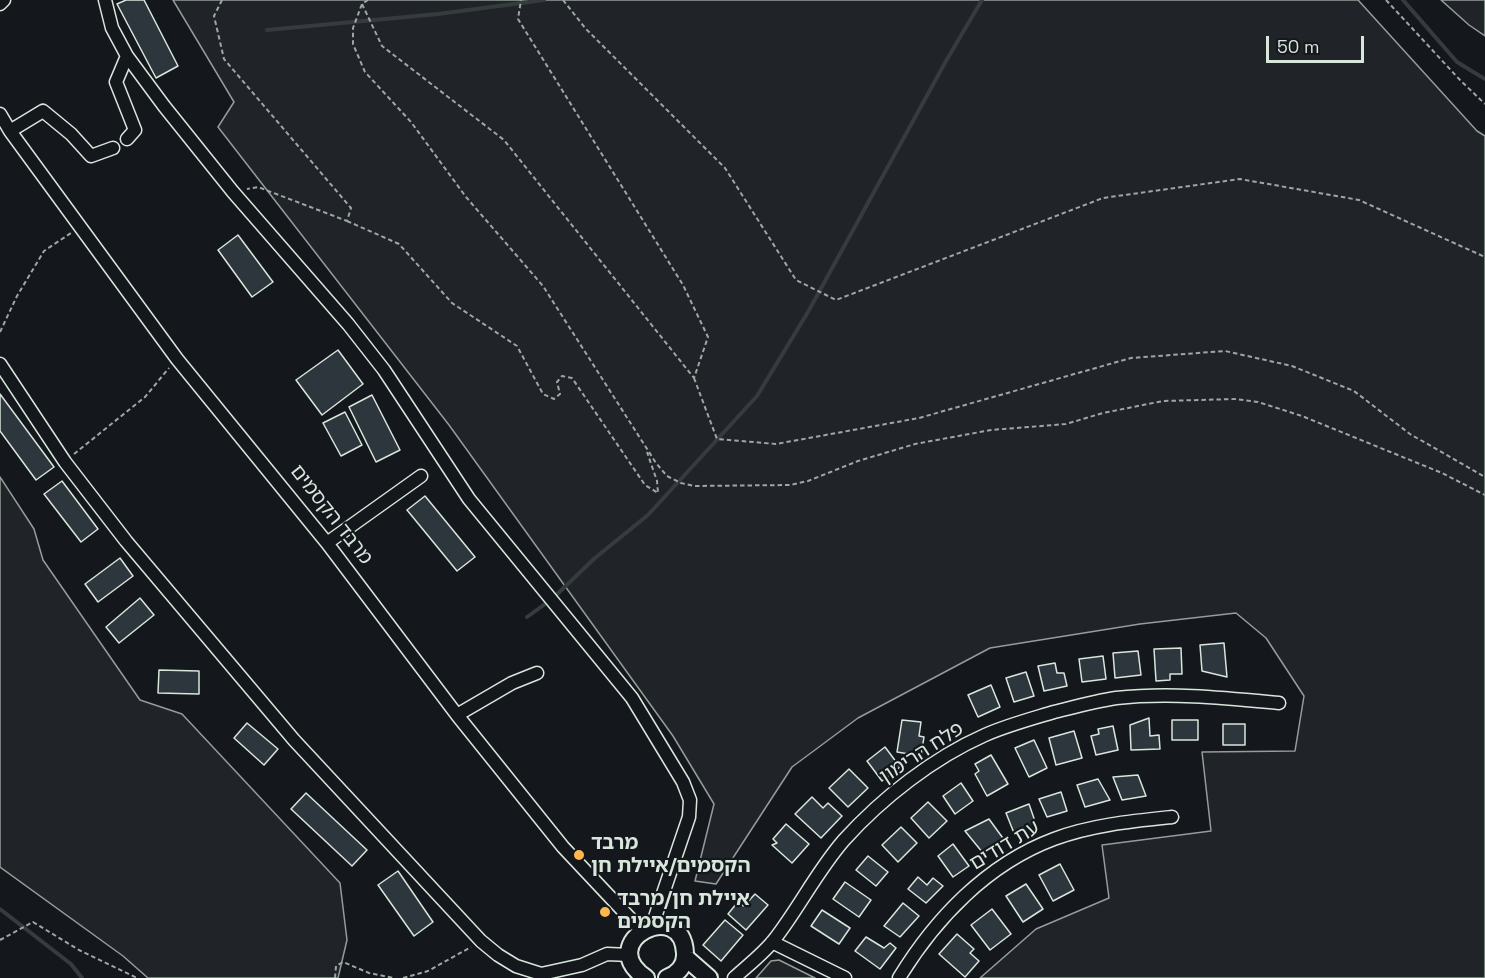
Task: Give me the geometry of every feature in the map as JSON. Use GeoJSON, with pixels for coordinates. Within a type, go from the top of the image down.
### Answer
{"type":"FeatureCollection","features":[{"type":"Feature","properties":{"kind":"street"},"geometry":{"type":"LineString","coordinates":[[0,4],[4,0]]}},
{"type":"Feature","properties":{"kind":"street"},"geometry":{"type":"LineString","coordinates":[[105,0],[112,28],[127,56],[233,192],[348,324],[384,370],[469,499],[632,698],[683,782],[690,800],[689,817],[647,928],[635,938],[631,946],[632,964],[646,978]]}},
{"type":"Feature","properties":{"kind":"street"},"geometry":{"type":"LineString","coordinates":[[127,56],[116,82],[135,130],[127,139]]}},
{"type":"Feature","properties":{"kind":"street"},"geometry":{"type":"LineString","coordinates":[[10,131],[43,111],[71,134],[92,156],[112,148]]}},
{"type":"Feature","properties":{"kind":"street","name":"מרבד הקסמים"},"geometry":{"type":"LineString","coordinates":[[0,114],[10,131],[177,359],[327,543],[457,715],[563,847],[647,928]]}},
{"type":"Feature","properties":{"kind":"street"},"geometry":{"type":"LineString","coordinates":[[0,364],[65,462],[126,541],[294,740],[481,941],[516,966],[540,974],[582,964],[607,954],[630,955]]}},
{"type":"Feature","properties":{"kind":"street"},"geometry":{"type":"LineString","coordinates":[[327,543],[421,476]]}},
{"type":"Feature","properties":{"kind":"street"},"geometry":{"type":"LineString","coordinates":[[457,715],[512,683],[537,673]]}},
{"type":"Feature","properties":{"kind":"street","name":"פלח הרימון"},"geometry":{"type":"LineString","coordinates":[[734,978],[772,942],[824,867],[862,822],[888,798],[920,774],[953,752],[985,735],[1071,708],[1115,698],[1195,696],[1280,703]]}},
{"type":"Feature","properties":{"kind":"street","name":"עת דודים"},"geometry":{"type":"LineString","coordinates":[[899,978],[944,915],[966,893],[1029,850],[1084,830],[1117,823],[1172,817]]}},
{"type":"Feature","properties":{"kind":"street"},"geometry":{"type":"LineString","coordinates":[[647,928],[662,926],[677,934],[683,942],[685,957],[681,968],[675,975],[667,978]]}},
{"type":"Feature","properties":{"kind":"street"},"geometry":{"type":"LineString","coordinates":[[772,942],[845,978]]}},
{"type":"Feature","properties":{"kind":"street"},"geometry":{"type":"LineString","coordinates":[[685,957],[709,978]]}},
{"type":"Feature","properties":{"kind":"path"},"geometry":{"type":"LineString","coordinates":[[222,0],[213,16],[224,59],[351,208],[347,221]]}},
{"type":"Feature","properties":{"kind":"path"},"geometry":{"type":"LineString","coordinates":[[368,0],[362,4],[353,27],[353,44],[365,72],[411,122],[466,197],[543,286],[645,447],[667,476],[681,483],[694,486],[808,482],[858,461],[915,444],[980,432],[1066,424],[1103,413],[1163,401],[1236,399],[1258,402],[1302,416],[1442,473],[1485,495]]}},
{"type":"Feature","properties":{"kind":"path"},"geometry":{"type":"LineString","coordinates":[[521,0],[519,19],[683,285],[708,338],[694,378]]}},
{"type":"Feature","properties":{"kind":"path"},"geometry":{"type":"LineString","coordinates":[[563,0],[586,29],[725,168],[796,280],[836,300],[1103,198],[1240,179],[1359,200],[1485,257]]}},
{"type":"Feature","properties":{"kind":"path"},"geometry":{"type":"LineString","coordinates":[[1386,0],[1485,104]]}},
{"type":"Feature","properties":{"kind":"path"},"geometry":{"type":"LineString","coordinates":[[362,4],[382,46],[504,140],[694,378],[717,439],[776,444],[919,418],[1131,358],[1225,351],[1292,366],[1354,391],[1410,434],[1485,477]]}},
{"type":"Feature","properties":{"kind":"path"},"geometry":{"type":"LineString","coordinates":[[233,192],[258,187],[347,221],[399,244],[452,303],[517,346],[543,394],[554,399],[560,394],[557,382],[562,376],[572,378],[645,485],[658,493],[657,481],[645,447]]}},
{"type":"Feature","properties":{"kind":"path"},"geometry":{"type":"LineString","coordinates":[[0,332],[17,296],[44,251],[80,226]]}},
{"type":"Feature","properties":{"kind":"path"},"geometry":{"type":"LineString","coordinates":[[65,462],[145,397],[177,359]]}},
{"type":"Feature","properties":{"kind":"path"},"geometry":{"type":"LineString","coordinates":[[0,940],[33,922],[79,950],[137,978]]}},
{"type":"Feature","properties":{"kind":"path"},"geometry":{"type":"LineString","coordinates":[[403,978],[428,970],[481,941]]}},
{"type":"Feature","properties":{"kind":"path"},"geometry":{"type":"LineString","coordinates":[[335,978],[336,966],[343,962],[369,973],[394,978]]}},
{"type":"Feature","properties":{"kind":"shaded area"},"geometry":{"type":"Polygon","coordinates":[[[173,0],[1358,0],[1477,131],[1485,136],[1485,978],[980,978],[1036,929],[1109,898],[1102,845],[1211,831],[1202,752],[1295,751],[1304,696],[1266,638],[1236,613],[1140,624],[990,648],[858,718],[792,767],[716,884],[695,881],[714,804],[673,736],[449,425],[218,127],[234,102],[173,0]]]}},
{"type":"Feature","properties":{"kind":"shaded area"},"geometry":{"type":"Polygon","coordinates":[[[1441,0],[1485,0],[1485,36],[1469,25],[1441,0]]]}},
{"type":"Feature","properties":{"kind":"shaded area"},"geometry":{"type":"Polygon","coordinates":[[[0,477],[34,529],[43,560],[140,700],[182,714],[340,883],[347,940],[338,978],[148,978],[123,956],[0,867],[0,477]]]}},
{"type":"Feature","properties":{"kind":"shaded area"},"geometry":{"type":"Polygon","coordinates":[[[779,960],[815,978],[756,978],[771,961],[779,960]]]}},
{"type":"Feature","properties":{"kind":"building"},"geometry":{"type":"Polygon","coordinates":[[[126,0],[144,0],[178,66],[156,78],[117,4],[126,0]]]}},
{"type":"Feature","properties":{"kind":"building"},"geometry":{"type":"Polygon","coordinates":[[[238,235],[273,282],[252,297],[218,250],[238,235]]]}},
{"type":"Feature","properties":{"kind":"building"},"geometry":{"type":"Polygon","coordinates":[[[338,350],[363,384],[322,415],[296,380],[338,350]]]}},
{"type":"Feature","properties":{"kind":"building"},"geometry":{"type":"Polygon","coordinates":[[[0,394],[54,467],[36,480],[0,431],[0,394]]]}},
{"type":"Feature","properties":{"kind":"building"},"geometry":{"type":"Polygon","coordinates":[[[372,395],[400,450],[376,462],[349,407],[372,395]]]}},
{"type":"Feature","properties":{"kind":"building"},"geometry":{"type":"Polygon","coordinates":[[[345,412],[362,445],[341,456],[323,423],[345,412]]]}},
{"type":"Feature","properties":{"kind":"building"},"geometry":{"type":"Polygon","coordinates":[[[62,481],[98,529],[81,542],[44,494],[62,481]]]}},
{"type":"Feature","properties":{"kind":"building"},"geometry":{"type":"Polygon","coordinates":[[[425,496],[475,557],[457,571],[407,510],[425,496]]]}},
{"type":"Feature","properties":{"kind":"building"},"geometry":{"type":"Polygon","coordinates":[[[120,558],[133,576],[98,602],[85,584],[120,558]]]}},
{"type":"Feature","properties":{"kind":"building"},"geometry":{"type":"Polygon","coordinates":[[[140,598],[154,615],[119,643],[106,627],[140,598]]]}},
{"type":"Feature","properties":{"kind":"building"},"geometry":{"type":"Polygon","coordinates":[[[1224,643],[1227,677],[1202,671],[1200,645],[1224,643]]]}},
{"type":"Feature","properties":{"kind":"building"},"geometry":{"type":"Polygon","coordinates":[[[1181,648],[1182,674],[1170,674],[1170,680],[1156,681],[1154,649],[1181,648]]]}},
{"type":"Feature","properties":{"kind":"building"},"geometry":{"type":"Polygon","coordinates":[[[1138,651],[1141,675],[1115,678],[1113,653],[1138,651]]]}},
{"type":"Feature","properties":{"kind":"building"},"geometry":{"type":"Polygon","coordinates":[[[1103,656],[1106,679],[1082,682],[1079,659],[1103,656]]]}},
{"type":"Feature","properties":{"kind":"building"},"geometry":{"type":"Polygon","coordinates":[[[1055,663],[1057,673],[1064,673],[1067,686],[1044,691],[1038,666],[1055,663]]]}},
{"type":"Feature","properties":{"kind":"building"},"geometry":{"type":"Polygon","coordinates":[[[159,670],[199,671],[199,694],[158,693],[159,670]]]}},
{"type":"Feature","properties":{"kind":"building"},"geometry":{"type":"Polygon","coordinates":[[[1026,672],[1034,696],[1014,702],[1006,678],[1026,672]]]}},
{"type":"Feature","properties":{"kind":"building"},"geometry":{"type":"Polygon","coordinates":[[[991,685],[1000,707],[978,717],[968,695],[991,685]]]}},
{"type":"Feature","properties":{"kind":"building"},"geometry":{"type":"Polygon","coordinates":[[[1149,718],[1150,736],[1159,735],[1160,749],[1131,750],[1130,725],[1149,718]]]}},
{"type":"Feature","properties":{"kind":"building"},"geometry":{"type":"Polygon","coordinates":[[[902,720],[921,722],[919,736],[924,737],[921,756],[897,752],[902,720]]]}},
{"type":"Feature","properties":{"kind":"building"},"geometry":{"type":"Polygon","coordinates":[[[1172,720],[1198,720],[1198,740],[1172,740],[1172,720]]]}},
{"type":"Feature","properties":{"kind":"building"},"geometry":{"type":"Polygon","coordinates":[[[247,723],[278,749],[264,765],[234,738],[247,723]]]}},
{"type":"Feature","properties":{"kind":"building"},"geometry":{"type":"Polygon","coordinates":[[[1223,724],[1245,724],[1245,745],[1223,745],[1223,724]]]}},
{"type":"Feature","properties":{"kind":"building"},"geometry":{"type":"Polygon","coordinates":[[[1113,726],[1118,750],[1096,755],[1091,736],[1099,734],[1098,729],[1113,726]]]}},
{"type":"Feature","properties":{"kind":"building"},"geometry":{"type":"Polygon","coordinates":[[[1074,731],[1082,758],[1056,765],[1049,738],[1074,731]]]}},
{"type":"Feature","properties":{"kind":"building"},"geometry":{"type":"Polygon","coordinates":[[[1034,740],[1047,768],[1029,777],[1015,748],[1034,740]]]}},
{"type":"Feature","properties":{"kind":"building"},"geometry":{"type":"Polygon","coordinates":[[[885,747],[900,767],[882,781],[867,761],[885,747]]]}},
{"type":"Feature","properties":{"kind":"building"},"geometry":{"type":"Polygon","coordinates":[[[991,755],[1008,784],[987,796],[975,774],[979,771],[975,764],[991,755]]]}},
{"type":"Feature","properties":{"kind":"building"},"geometry":{"type":"Polygon","coordinates":[[[849,769],[868,788],[848,807],[829,788],[849,769]]]}},
{"type":"Feature","properties":{"kind":"building"},"geometry":{"type":"Polygon","coordinates":[[[1138,775],[1146,796],[1122,800],[1113,777],[1138,775]]]}},
{"type":"Feature","properties":{"kind":"building"},"geometry":{"type":"Polygon","coordinates":[[[1098,779],[1110,800],[1085,807],[1077,785],[1098,779]]]}},
{"type":"Feature","properties":{"kind":"building"},"geometry":{"type":"Polygon","coordinates":[[[961,783],[973,801],[955,814],[943,796],[961,783]]]}},
{"type":"Feature","properties":{"kind":"building"},"geometry":{"type":"Polygon","coordinates":[[[1061,792],[1067,811],[1047,817],[1039,799],[1061,792]]]}},
{"type":"Feature","properties":{"kind":"building"},"geometry":{"type":"Polygon","coordinates":[[[306,793],[367,850],[352,866],[291,809],[306,793]]]}},
{"type":"Feature","properties":{"kind":"building"},"geometry":{"type":"Polygon","coordinates":[[[812,797],[823,808],[828,803],[842,816],[821,838],[795,814],[812,797]]]}},
{"type":"Feature","properties":{"kind":"building"},"geometry":{"type":"Polygon","coordinates":[[[928,802],[947,821],[929,838],[911,818],[928,802]]]}},
{"type":"Feature","properties":{"kind":"building"},"geometry":{"type":"Polygon","coordinates":[[[1029,804],[1037,827],[1014,833],[1006,813],[1029,804]]]}},
{"type":"Feature","properties":{"kind":"building"},"geometry":{"type":"Polygon","coordinates":[[[989,819],[1005,841],[983,853],[965,831],[989,819]]]}},
{"type":"Feature","properties":{"kind":"building"},"geometry":{"type":"Polygon","coordinates":[[[786,824],[809,844],[792,863],[772,845],[777,843],[773,839],[786,824]]]}},
{"type":"Feature","properties":{"kind":"building"},"geometry":{"type":"Polygon","coordinates":[[[901,827],[917,843],[898,862],[882,845],[901,827]]]}},
{"type":"Feature","properties":{"kind":"building"},"geometry":{"type":"Polygon","coordinates":[[[953,844],[969,866],[953,877],[938,856],[953,844]]]}},
{"type":"Feature","properties":{"kind":"building"},"geometry":{"type":"Polygon","coordinates":[[[868,856],[888,872],[876,886],[856,870],[868,856]]]}},
{"type":"Feature","properties":{"kind":"building"},"geometry":{"type":"Polygon","coordinates":[[[1060,864],[1074,890],[1053,901],[1039,875],[1060,864]]]}},
{"type":"Feature","properties":{"kind":"building"},"geometry":{"type":"Polygon","coordinates":[[[398,871],[433,922],[414,936],[378,885],[398,871]]]}},
{"type":"Feature","properties":{"kind":"building"},"geometry":{"type":"Polygon","coordinates":[[[918,877],[927,885],[933,878],[943,886],[926,903],[908,889],[918,877]]]}},
{"type":"Feature","properties":{"kind":"building"},"geometry":{"type":"Polygon","coordinates":[[[845,882],[871,900],[859,917],[833,899],[845,882]]]}},
{"type":"Feature","properties":{"kind":"building"},"geometry":{"type":"Polygon","coordinates":[[[1026,884],[1043,909],[1023,922],[1006,896],[1026,884]]]}},
{"type":"Feature","properties":{"kind":"building"},"geometry":{"type":"Polygon","coordinates":[[[755,894],[768,905],[746,930],[728,914],[737,903],[744,906],[755,894]]]}},
{"type":"Feature","properties":{"kind":"building"},"geometry":{"type":"Polygon","coordinates":[[[903,903],[919,916],[900,937],[884,926],[903,903]]]}},
{"type":"Feature","properties":{"kind":"building"},"geometry":{"type":"Polygon","coordinates":[[[992,909],[1011,934],[990,950],[971,925],[992,909]]]}},
{"type":"Feature","properties":{"kind":"building"},"geometry":{"type":"Polygon","coordinates":[[[822,910],[850,928],[839,944],[811,926],[822,910]]]}},
{"type":"Feature","properties":{"kind":"building"},"geometry":{"type":"Polygon","coordinates":[[[725,920],[743,935],[721,961],[703,945],[725,920]]]}},
{"type":"Feature","properties":{"kind":"building"},"geometry":{"type":"Polygon","coordinates":[[[957,934],[974,949],[970,953],[979,961],[965,977],[939,954],[957,934]]]}},
{"type":"Feature","properties":{"kind":"building"},"geometry":{"type":"Polygon","coordinates":[[[866,937],[884,948],[890,943],[896,948],[880,969],[855,951],[866,937]]]}},
{"type":"Feature","properties":{"kind":"waterway"},"geometry":{"type":"LineString","coordinates":[[267,30],[438,14],[544,0]]}},
{"type":"Feature","properties":{"kind":"waterway"},"geometry":{"type":"LineString","coordinates":[[527,617],[552,599],[595,558],[648,515],[757,396],[808,312],[982,0]]}},
{"type":"Feature","properties":{"kind":"waterway"},"geometry":{"type":"LineString","coordinates":[[1403,0],[1457,62],[1485,79]]}},
{"type":"Feature","properties":{"kind":"waterway"},"geometry":{"type":"LineString","coordinates":[[0,909],[71,964],[82,978]]}},
{"type":"Feature","properties":{"kind":"place","name":"מרבד הקסמים/איילת חן"},"geometry":{"type":"Point","coordinates":[579,855]}},
{"type":"Feature","properties":{"kind":"place","name":"איילת חן/מרבד הקסמים"},"geometry":{"type":"Point","coordinates":[605,912]}}]}
